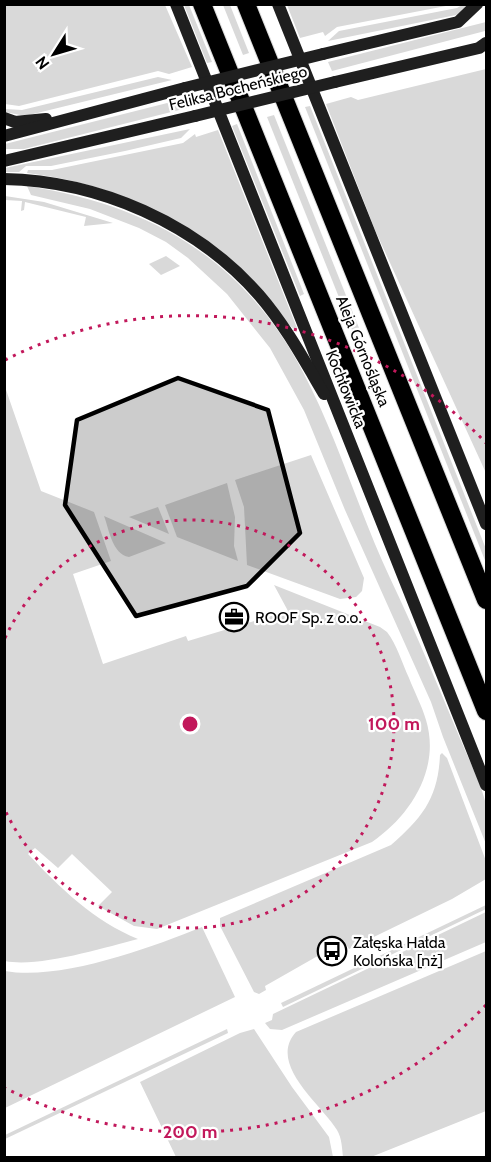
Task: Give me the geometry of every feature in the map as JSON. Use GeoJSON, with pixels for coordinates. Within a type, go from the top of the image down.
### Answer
{"type":"FeatureCollection","features":[{"type":"Feature","properties":{"kind":"highway","name":"Aleja Górnośląska"},"geometry":{"type":"LineString","coordinates":[[202,4],[486,711]]}},
{"type":"Feature","properties":{"kind":"highway","name":"Aleja Górnośląska"},"geometry":{"type":"LineString","coordinates":[[246,4],[486,600]]}},
{"type":"Feature","properties":{"kind":"highway"},"geometry":{"type":"LineString","coordinates":[[466,548],[486,583]]}},
{"type":"Feature","properties":{"kind":"main road","name":"Kochłowicka"},"geometry":{"type":"LineString","coordinates":[[176,4],[486,785]]}},
{"type":"Feature","properties":{"kind":"main road"},"geometry":{"type":"LineString","coordinates":[[278,4],[486,524]]}},
{"type":"Feature","properties":{"kind":"main road","name":"Feliksa Bocheńskiego"},"geometry":{"type":"LineString","coordinates":[[4,136],[185,88],[458,22],[477,4]]}},
{"type":"Feature","properties":{"kind":"main road","name":"Feliksa Bocheńskiego"},"geometry":{"type":"LineString","coordinates":[[8,158],[195,116],[482,46]]}},
{"type":"Feature","properties":{"kind":"main road"},"geometry":{"type":"LineString","coordinates":[[4,118],[15,122],[83,115]]}},
{"type":"Feature","properties":{"kind":"main road"},"geometry":{"type":"LineString","coordinates":[[4,179],[61,184],[98,193],[166,222],[206,249],[237,273],[282,324],[343,426]]}},
{"type":"Feature","properties":{"kind":"highlighted area"},"geometry":{"type":"Polygon","coordinates":[[[178,378],[268,410],[300,533],[247,586],[136,616],[65,505],[77,420],[178,378]]]}},
{"type":"Feature","properties":{"kind":"shaded area"},"geometry":{"type":"Polygon","coordinates":[[[5,4],[165,5],[192,67],[169,74],[158,71],[19,106],[5,104],[5,4]]]}},
{"type":"Feature","properties":{"kind":"shaded area"},"geometry":{"type":"Polygon","coordinates":[[[287,4],[451,5],[337,27],[325,36],[323,32],[300,38],[287,4]]]}},
{"type":"Feature","properties":{"kind":"shaded area"},"geometry":{"type":"Polygon","coordinates":[[[184,5],[189,5],[212,62],[207,63],[184,5]]]}},
{"type":"Feature","properties":{"kind":"shaded area"},"geometry":{"type":"Polygon","coordinates":[[[223,5],[230,5],[249,53],[243,55],[223,5]]]}},
{"type":"Feature","properties":{"kind":"shaded area"},"geometry":{"type":"Polygon","coordinates":[[[462,5],[472,5],[456,15],[328,41],[339,31],[457,8],[462,5]]]}},
{"type":"Feature","properties":{"kind":"shaded area"},"geometry":{"type":"Polygon","coordinates":[[[486,22],[485,31],[332,71],[328,62],[486,22]]]}},
{"type":"Feature","properties":{"kind":"shaded area"},"geometry":{"type":"Polygon","coordinates":[[[486,69],[486,473],[375,230],[326,104],[351,97],[358,100],[486,69]]]}},
{"type":"Feature","properties":{"kind":"shaded area"},"geometry":{"type":"Polygon","coordinates":[[[158,77],[172,80],[25,116],[5,112],[5,109],[22,110],[158,77]]]}},
{"type":"Feature","properties":{"kind":"shaded area"},"geometry":{"type":"Polygon","coordinates":[[[187,98],[191,107],[24,149],[5,149],[5,144],[187,98]]]}},
{"type":"Feature","properties":{"kind":"shaded area"},"geometry":{"type":"Polygon","coordinates":[[[310,106],[486,549],[486,563],[305,107],[310,106]]]}},
{"type":"Feature","properties":{"kind":"shaded area"},"geometry":{"type":"Polygon","coordinates":[[[274,115],[363,338],[356,340],[267,117],[274,115]]]}},
{"type":"Feature","properties":{"kind":"shaded area"},"geometry":{"type":"Polygon","coordinates":[[[237,124],[304,294],[300,296],[232,126],[237,124]]]}},
{"type":"Feature","properties":{"kind":"shaded area"},"geometry":{"type":"Polygon","coordinates":[[[190,129],[181,138],[51,166],[26,166],[19,172],[5,172],[5,168],[190,129]]]}},
{"type":"Feature","properties":{"kind":"shaded area"},"geometry":{"type":"Polygon","coordinates":[[[218,130],[297,328],[295,330],[248,275],[200,236],[173,220],[118,194],[58,178],[27,173],[28,170],[52,170],[183,143],[195,134],[196,137],[218,130]]]}},
{"type":"Feature","properties":{"kind":"shaded area"},"geometry":{"type":"Polygon","coordinates":[[[27,186],[72,195],[114,207],[154,224],[190,244],[223,269],[253,299],[280,334],[316,399],[379,553],[477,778],[487,809],[486,844],[431,702],[345,510],[304,410],[270,348],[227,294],[188,258],[166,242],[139,228],[90,209],[31,195],[27,186]]]}},
{"type":"Feature","properties":{"kind":"shaded area"},"geometry":{"type":"Polygon","coordinates":[[[5,196],[44,202],[113,223],[84,226],[86,217],[25,202],[24,210],[21,211],[22,201],[5,200],[5,196]]]}},
{"type":"Feature","properties":{"kind":"shaded area"},"geometry":{"type":"Polygon","coordinates":[[[166,256],[180,266],[161,275],[149,264],[166,256]]]}},
{"type":"Feature","properties":{"kind":"shaded area"},"geometry":{"type":"Polygon","coordinates":[[[4,384],[41,491],[94,512],[111,561],[73,574],[103,664],[186,636],[188,641],[288,611],[274,585],[380,627],[387,632],[397,648],[422,709],[430,738],[426,773],[419,790],[399,819],[386,831],[372,842],[157,929],[134,926],[98,906],[112,892],[72,854],[58,868],[35,848],[28,854],[78,903],[122,932],[138,939],[89,952],[35,962],[5,961],[4,384]]]}},
{"type":"Feature","properties":{"kind":"shaded area"},"geometry":{"type":"Polygon","coordinates":[[[311,455],[364,578],[362,591],[356,597],[340,599],[247,565],[244,507],[235,480],[311,455]]]}},
{"type":"Feature","properties":{"kind":"shaded area"},"geometry":{"type":"Polygon","coordinates":[[[227,483],[235,517],[234,546],[238,561],[177,537],[165,505],[227,483]]]}},
{"type":"Feature","properties":{"kind":"shaded area"},"geometry":{"type":"Polygon","coordinates":[[[158,507],[169,534],[129,517],[158,507]]]}},
{"type":"Feature","properties":{"kind":"shaded area"},"geometry":{"type":"Polygon","coordinates":[[[104,516],[166,543],[129,557],[123,555],[112,540],[104,516]]]}},
{"type":"Feature","properties":{"kind":"shaded area"},"geometry":{"type":"Polygon","coordinates":[[[442,753],[447,758],[486,861],[486,879],[452,899],[349,949],[344,941],[265,986],[266,990],[259,994],[254,992],[220,926],[220,918],[391,845],[412,825],[427,806],[436,783],[442,753]]]}},
{"type":"Feature","properties":{"kind":"shaded area"},"geometry":{"type":"Polygon","coordinates":[[[486,905],[486,909],[283,1007],[281,1003],[486,905]]]}},
{"type":"Feature","properties":{"kind":"shaded area"},"geometry":{"type":"Polygon","coordinates":[[[486,912],[486,942],[282,1030],[270,1029],[265,1023],[272,1020],[273,1014],[486,912]]]}},
{"type":"Feature","properties":{"kind":"shaded area"},"geometry":{"type":"Polygon","coordinates":[[[202,927],[235,997],[5,1108],[5,971],[27,973],[52,971],[105,961],[202,927]]]}},
{"type":"Feature","properties":{"kind":"shaded area"},"geometry":{"type":"Polygon","coordinates":[[[486,951],[486,1111],[371,1157],[343,1157],[337,1130],[309,1096],[292,1070],[288,1057],[289,1044],[296,1032],[486,951]]]}},
{"type":"Feature","properties":{"kind":"shaded area"},"geometry":{"type":"Polygon","coordinates":[[[227,1029],[228,1033],[5,1139],[5,1135],[227,1029]]]}},
{"type":"Feature","properties":{"kind":"shaded area"},"geometry":{"type":"Polygon","coordinates":[[[254,1029],[292,1087],[329,1137],[333,1157],[176,1157],[140,1082],[240,1033],[254,1029]]]}},
{"type":"Feature","properties":{"kind":"place","name":"ROOF Sp. z o.o."},"geometry":{"type":"Point","coordinates":[234,617]}},
{"type":"Feature","properties":{"kind":"place","name":"Załęska Hałda Kolońska [nż]"},"geometry":{"type":"Point","coordinates":[332,951]}}]}
